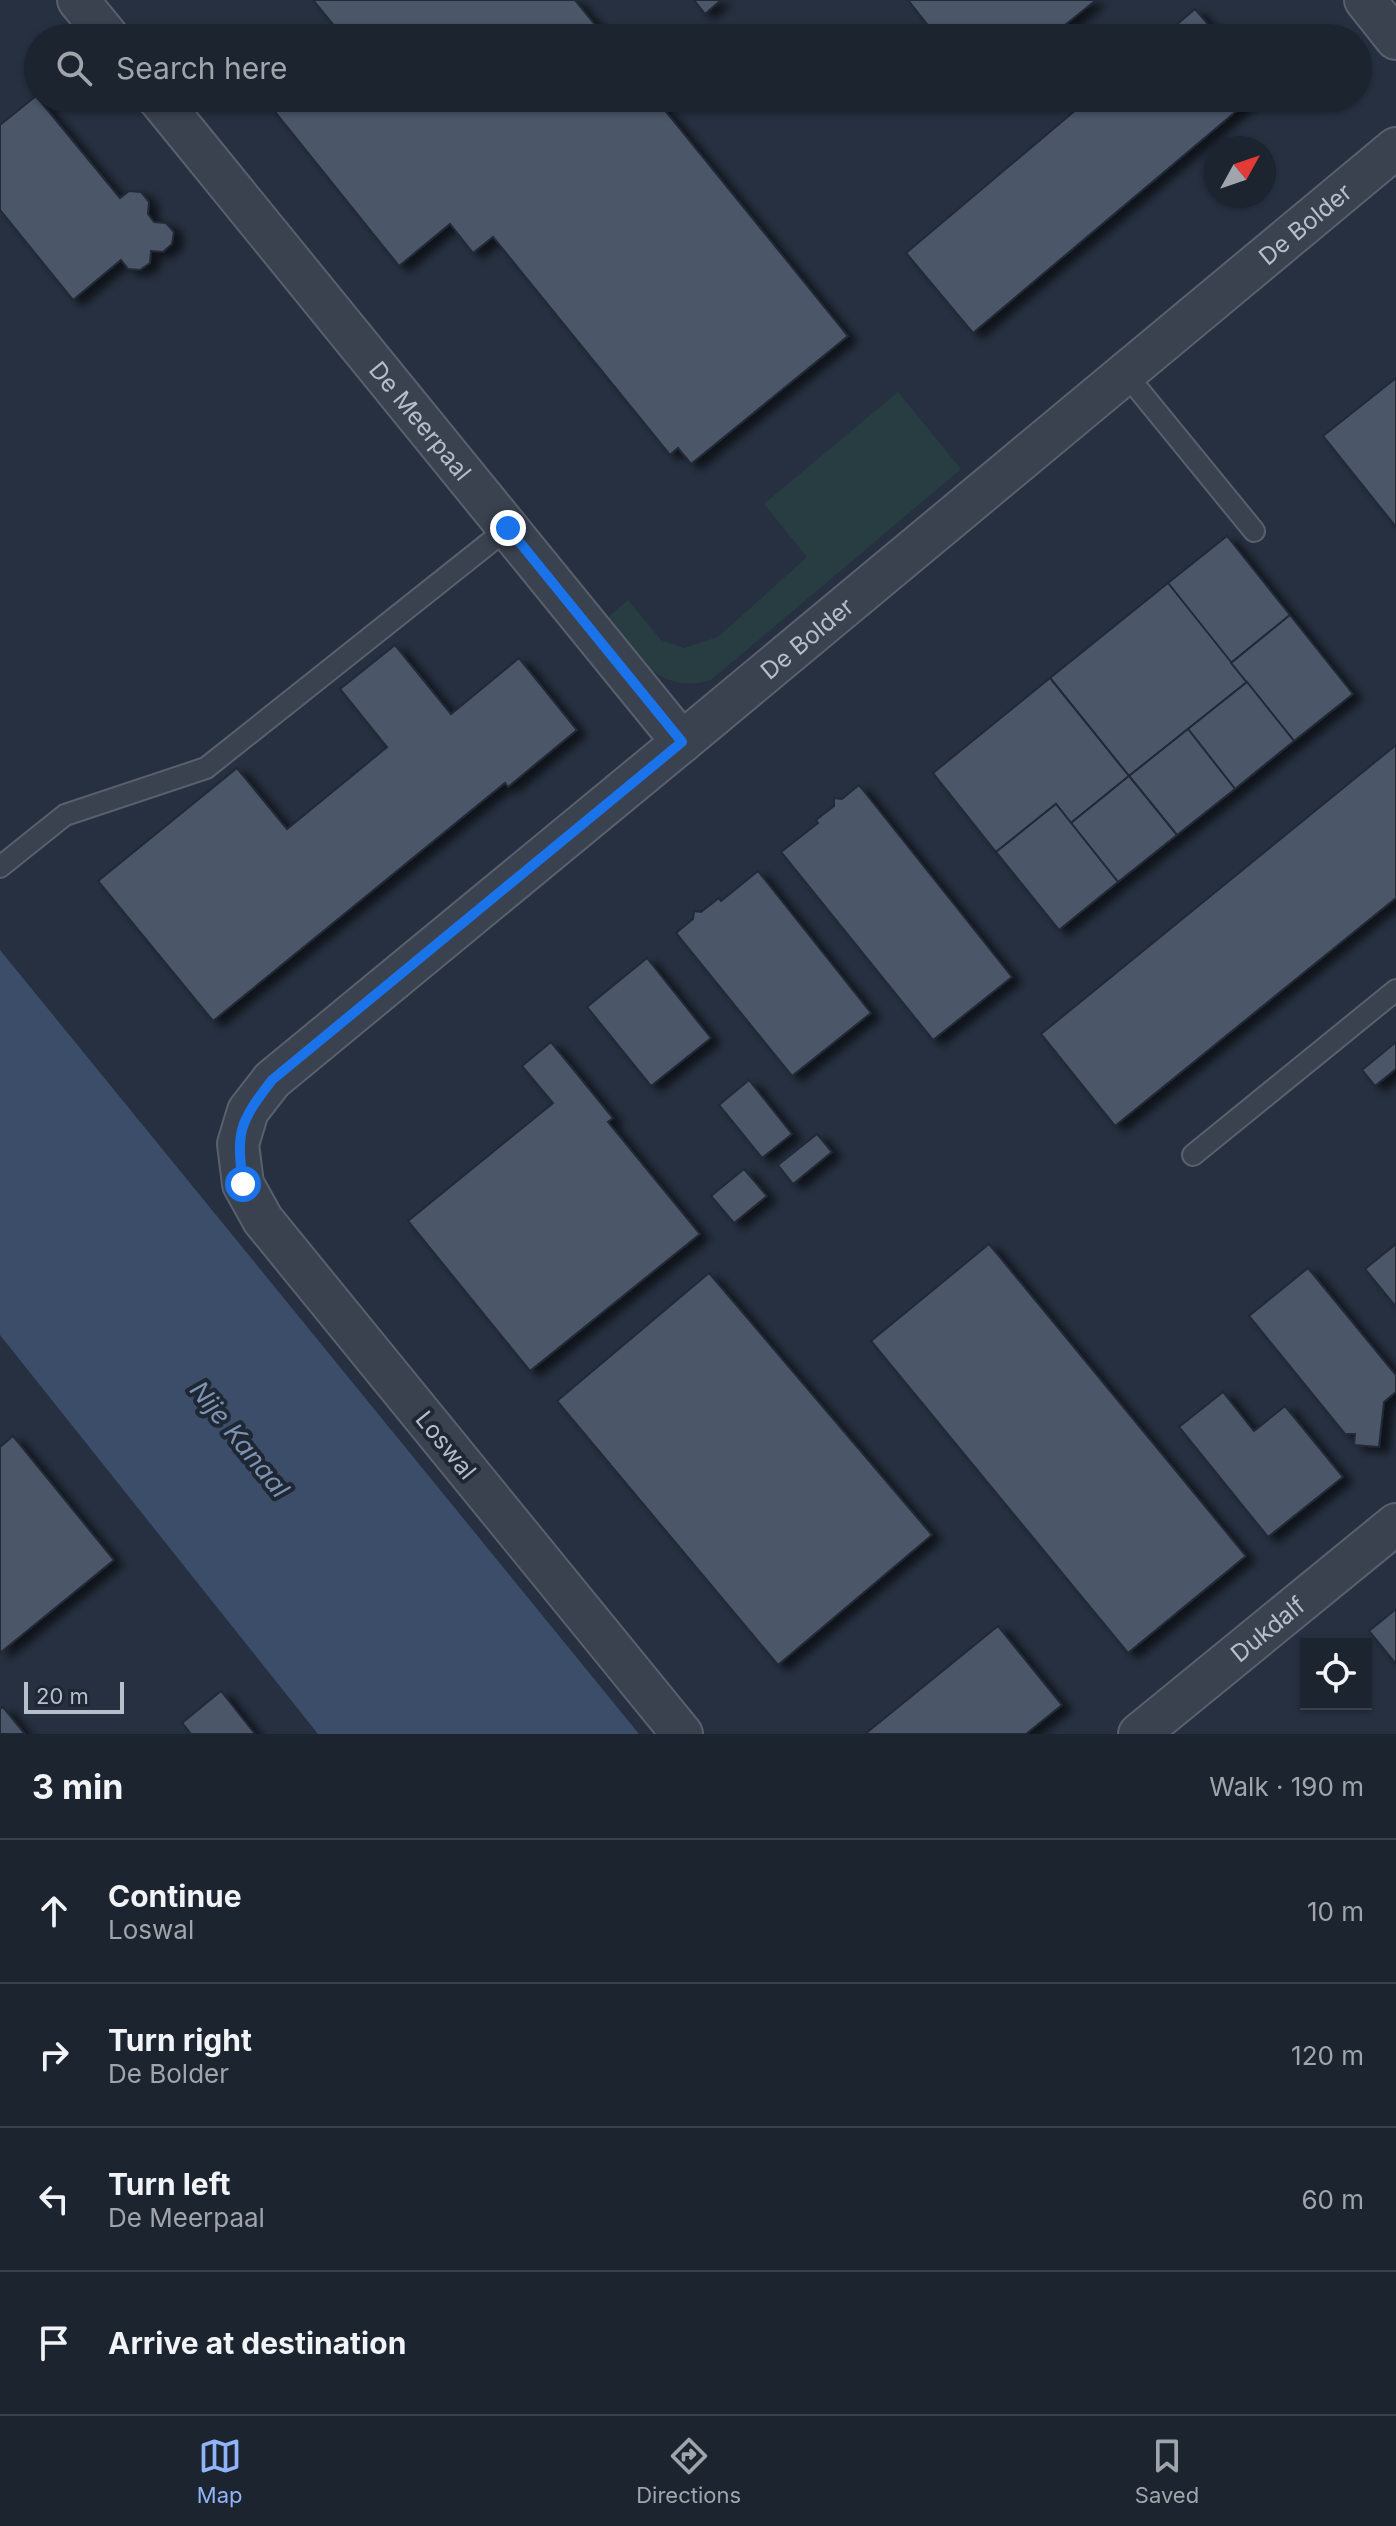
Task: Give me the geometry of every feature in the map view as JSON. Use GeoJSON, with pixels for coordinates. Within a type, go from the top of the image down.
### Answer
{"type":"FeatureCollection","features":[{"type":"Feature","properties":{"kind":"street"},"geometry":{"type":"LineString","coordinates":[[78,0],[98,24]]}},
{"type":"Feature","properties":{"kind":"street"},"geometry":{"type":"LineString","coordinates":[[1365,0],[1396,39]]}},
{"type":"Feature","properties":{"kind":"street","name":"De Meerpaal"},"geometry":{"type":"LineString","coordinates":[[169,112],[682,742]]}},
{"type":"Feature","properties":{"kind":"street","name":"De Bolder"},"geometry":{"type":"LineString","coordinates":[[238,1144],[248,1111],[272,1080],[1396,148]]}},
{"type":"Feature","properties":{"kind":"street","name":"Loswal"},"geometry":{"type":"LineString","coordinates":[[238,1144],[243,1184],[263,1220],[682,1734]]}},
{"type":"Feature","properties":{"kind":"street","name":"Dukdalf"},"geometry":{"type":"LineString","coordinates":[[1139,1734],[1396,1524]]}},
{"type":"Feature","properties":{"kind":"lane"},"geometry":{"type":"LineString","coordinates":[[1125,373],[1254,531]]}},
{"type":"Feature","properties":{"kind":"lane"},"geometry":{"type":"LineString","coordinates":[[0,867],[65,815],[206,768],[508,528]]}},
{"type":"Feature","properties":{"kind":"lane"},"geometry":{"type":"LineString","coordinates":[[1193,1155],[1396,990]]}},
{"type":"Feature","properties":{"kind":"green space"},"geometry":{"type":"Polygon","coordinates":[[[898,392],[961,469],[711,680],[677,682],[650,669],[638,658],[605,620],[628,600],[661,640],[684,648],[718,637],[807,557],[764,504],[898,392]]]}},
{"type":"Feature","properties":{"kind":"water","name":"Nije Kanaal"},"geometry":{"type":"Polygon","coordinates":[[[0,950],[639,1734],[318,1734],[0,1335],[0,950]]]}},
{"type":"Feature","properties":{"kind":"building"},"geometry":{"type":"Polygon","coordinates":[[[313,0],[575,0],[595,24],[333,24],[313,0]]]}},
{"type":"Feature","properties":{"kind":"building"},"geometry":{"type":"Polygon","coordinates":[[[694,0],[721,0],[705,14],[694,0]]]}},
{"type":"Feature","properties":{"kind":"building"},"geometry":{"type":"Polygon","coordinates":[[[908,0],[1096,0],[1066,24],[927,24],[908,0]]]}},
{"type":"Feature","properties":{"kind":"building"},"geometry":{"type":"Polygon","coordinates":[[[1195,9],[1208,24],[1177,24],[1195,9]]]}},
{"type":"Feature","properties":{"kind":"building"},"geometry":{"type":"Polygon","coordinates":[[[24,106],[24,112],[49,112],[120,198],[129,191],[141,192],[149,202],[148,214],[154,222],[166,223],[174,232],[172,244],[163,252],[151,251],[150,263],[140,270],[128,269],[121,260],[73,300],[0,210],[0,125],[24,106]]]}},
{"type":"Feature","properties":{"kind":"building"},"geometry":{"type":"Polygon","coordinates":[[[275,112],[666,112],[848,336],[691,464],[678,448],[670,455],[493,237],[473,253],[450,224],[399,266],[275,112]]]}},
{"type":"Feature","properties":{"kind":"building"},"geometry":{"type":"Polygon","coordinates":[[[1073,112],[1235,112],[1204,136],[973,333],[906,253],[1073,112]]]}},
{"type":"Feature","properties":{"kind":"building"},"geometry":{"type":"Polygon","coordinates":[[[1396,378],[1396,527],[1323,436],[1396,378]]]}},
{"type":"Feature","properties":{"kind":"building"},"geometry":{"type":"Polygon","coordinates":[[[1227,536],[1290,615],[1231,663],[1168,583],[1227,536]]]}},
{"type":"Feature","properties":{"kind":"building"},"geometry":{"type":"Polygon","coordinates":[[[1168,583],[1247,682],[1129,776],[1050,678],[1168,583]]]}},
{"type":"Feature","properties":{"kind":"building"},"geometry":{"type":"Polygon","coordinates":[[[1290,615],[1353,694],[1294,741],[1231,663],[1290,615]]]}},
{"type":"Feature","properties":{"kind":"building"},"geometry":{"type":"Polygon","coordinates":[[[395,645],[451,714],[519,658],[577,730],[508,787],[505,783],[213,1021],[98,881],[237,768],[287,829],[387,747],[340,689],[395,645]]]}},
{"type":"Feature","properties":{"kind":"building"},"geometry":{"type":"Polygon","coordinates":[[[1050,678],[1129,776],[1071,823],[1056,804],[996,852],[933,773],[1050,678]]]}},
{"type":"Feature","properties":{"kind":"building"},"geometry":{"type":"Polygon","coordinates":[[[1247,682],[1294,741],[1235,789],[1188,729],[1247,682]]]}},
{"type":"Feature","properties":{"kind":"building"},"geometry":{"type":"Polygon","coordinates":[[[1188,729],[1235,789],[1177,835],[1129,776],[1188,729]]]}},
{"type":"Feature","properties":{"kind":"building"},"geometry":{"type":"Polygon","coordinates":[[[1396,745],[1396,898],[1115,1126],[1041,1034],[1396,745]]]}},
{"type":"Feature","properties":{"kind":"building"},"geometry":{"type":"Polygon","coordinates":[[[1129,776],[1177,835],[1118,882],[1071,823],[1129,776]]]}},
{"type":"Feature","properties":{"kind":"building"},"geometry":{"type":"Polygon","coordinates":[[[859,785],[1012,977],[933,1040],[781,852],[818,823],[816,820],[834,806],[834,798],[842,799],[859,785]]]}},
{"type":"Feature","properties":{"kind":"building"},"geometry":{"type":"Polygon","coordinates":[[[1056,804],[1118,882],[1059,930],[996,852],[1056,804]]]}},
{"type":"Feature","properties":{"kind":"building"},"geometry":{"type":"Polygon","coordinates":[[[758,871],[871,1013],[792,1076],[676,933],[693,919],[694,911],[701,912],[719,898],[721,901],[758,871]]]}},
{"type":"Feature","properties":{"kind":"building"},"geometry":{"type":"Polygon","coordinates":[[[647,958],[711,1038],[651,1086],[587,1007],[647,958]]]}},
{"type":"Feature","properties":{"kind":"building"},"geometry":{"type":"Polygon","coordinates":[[[551,1042],[613,1118],[608,1122],[700,1234],[530,1371],[408,1221],[553,1103],[522,1066],[551,1042]]]}},
{"type":"Feature","properties":{"kind":"building"},"geometry":{"type":"Polygon","coordinates":[[[1396,1042],[1396,1069],[1375,1086],[1362,1070],[1396,1042]]]}},
{"type":"Feature","properties":{"kind":"building"},"geometry":{"type":"Polygon","coordinates":[[[749,1080],[792,1134],[762,1158],[719,1105],[749,1080]]]}},
{"type":"Feature","properties":{"kind":"building"},"geometry":{"type":"Polygon","coordinates":[[[817,1134],[832,1152],[793,1184],[778,1165],[817,1134]]]}},
{"type":"Feature","properties":{"kind":"building"},"geometry":{"type":"Polygon","coordinates":[[[744,1169],[767,1196],[734,1223],[711,1196],[744,1169]]]}},
{"type":"Feature","properties":{"kind":"building"},"geometry":{"type":"Polygon","coordinates":[[[989,1244],[1246,1556],[1128,1653],[871,1341],[989,1244]]]}},
{"type":"Feature","properties":{"kind":"building"},"geometry":{"type":"Polygon","coordinates":[[[1396,1244],[1396,1307],[1365,1269],[1396,1244]]]}},
{"type":"Feature","properties":{"kind":"building"},"geometry":{"type":"Polygon","coordinates":[[[1308,1268],[1396,1375],[1396,1392],[1384,1402],[1379,1447],[1354,1445],[1355,1434],[1345,1434],[1249,1316],[1308,1268]]]}},
{"type":"Feature","properties":{"kind":"building"},"geometry":{"type":"Polygon","coordinates":[[[709,1273],[932,1535],[778,1665],[557,1401],[709,1273]]]}},
{"type":"Feature","properties":{"kind":"building"},"geometry":{"type":"Polygon","coordinates":[[[1223,1392],[1254,1431],[1285,1406],[1343,1477],[1268,1537],[1179,1427],[1223,1392]]]}},
{"type":"Feature","properties":{"kind":"building"},"geometry":{"type":"Polygon","coordinates":[[[13,1436],[114,1560],[0,1653],[0,1447],[13,1436]]]}},
{"type":"Feature","properties":{"kind":"building"},"geometry":{"type":"Polygon","coordinates":[[[1396,1609],[1396,1664],[1369,1631],[1396,1609]]]}},
{"type":"Feature","properties":{"kind":"building"},"geometry":{"type":"Polygon","coordinates":[[[998,1626],[1062,1705],[1026,1734],[865,1734],[998,1626]]]}},
{"type":"Feature","properties":{"kind":"building"},"geometry":{"type":"Polygon","coordinates":[[[221,1691],[255,1734],[191,1734],[182,1723],[221,1691]]]}},
{"type":"Feature","properties":{"kind":"building"},"geometry":{"type":"Polygon","coordinates":[[[3,1707],[25,1734],[0,1734],[0,1709],[3,1707]]]}},
{"type":"Feature","properties":{"kind":"route"},"geometry":{"type":"LineString","coordinates":[[243,1184],[238,1144],[248,1111],[272,1080],[682,742],[508,528]]}}]}
